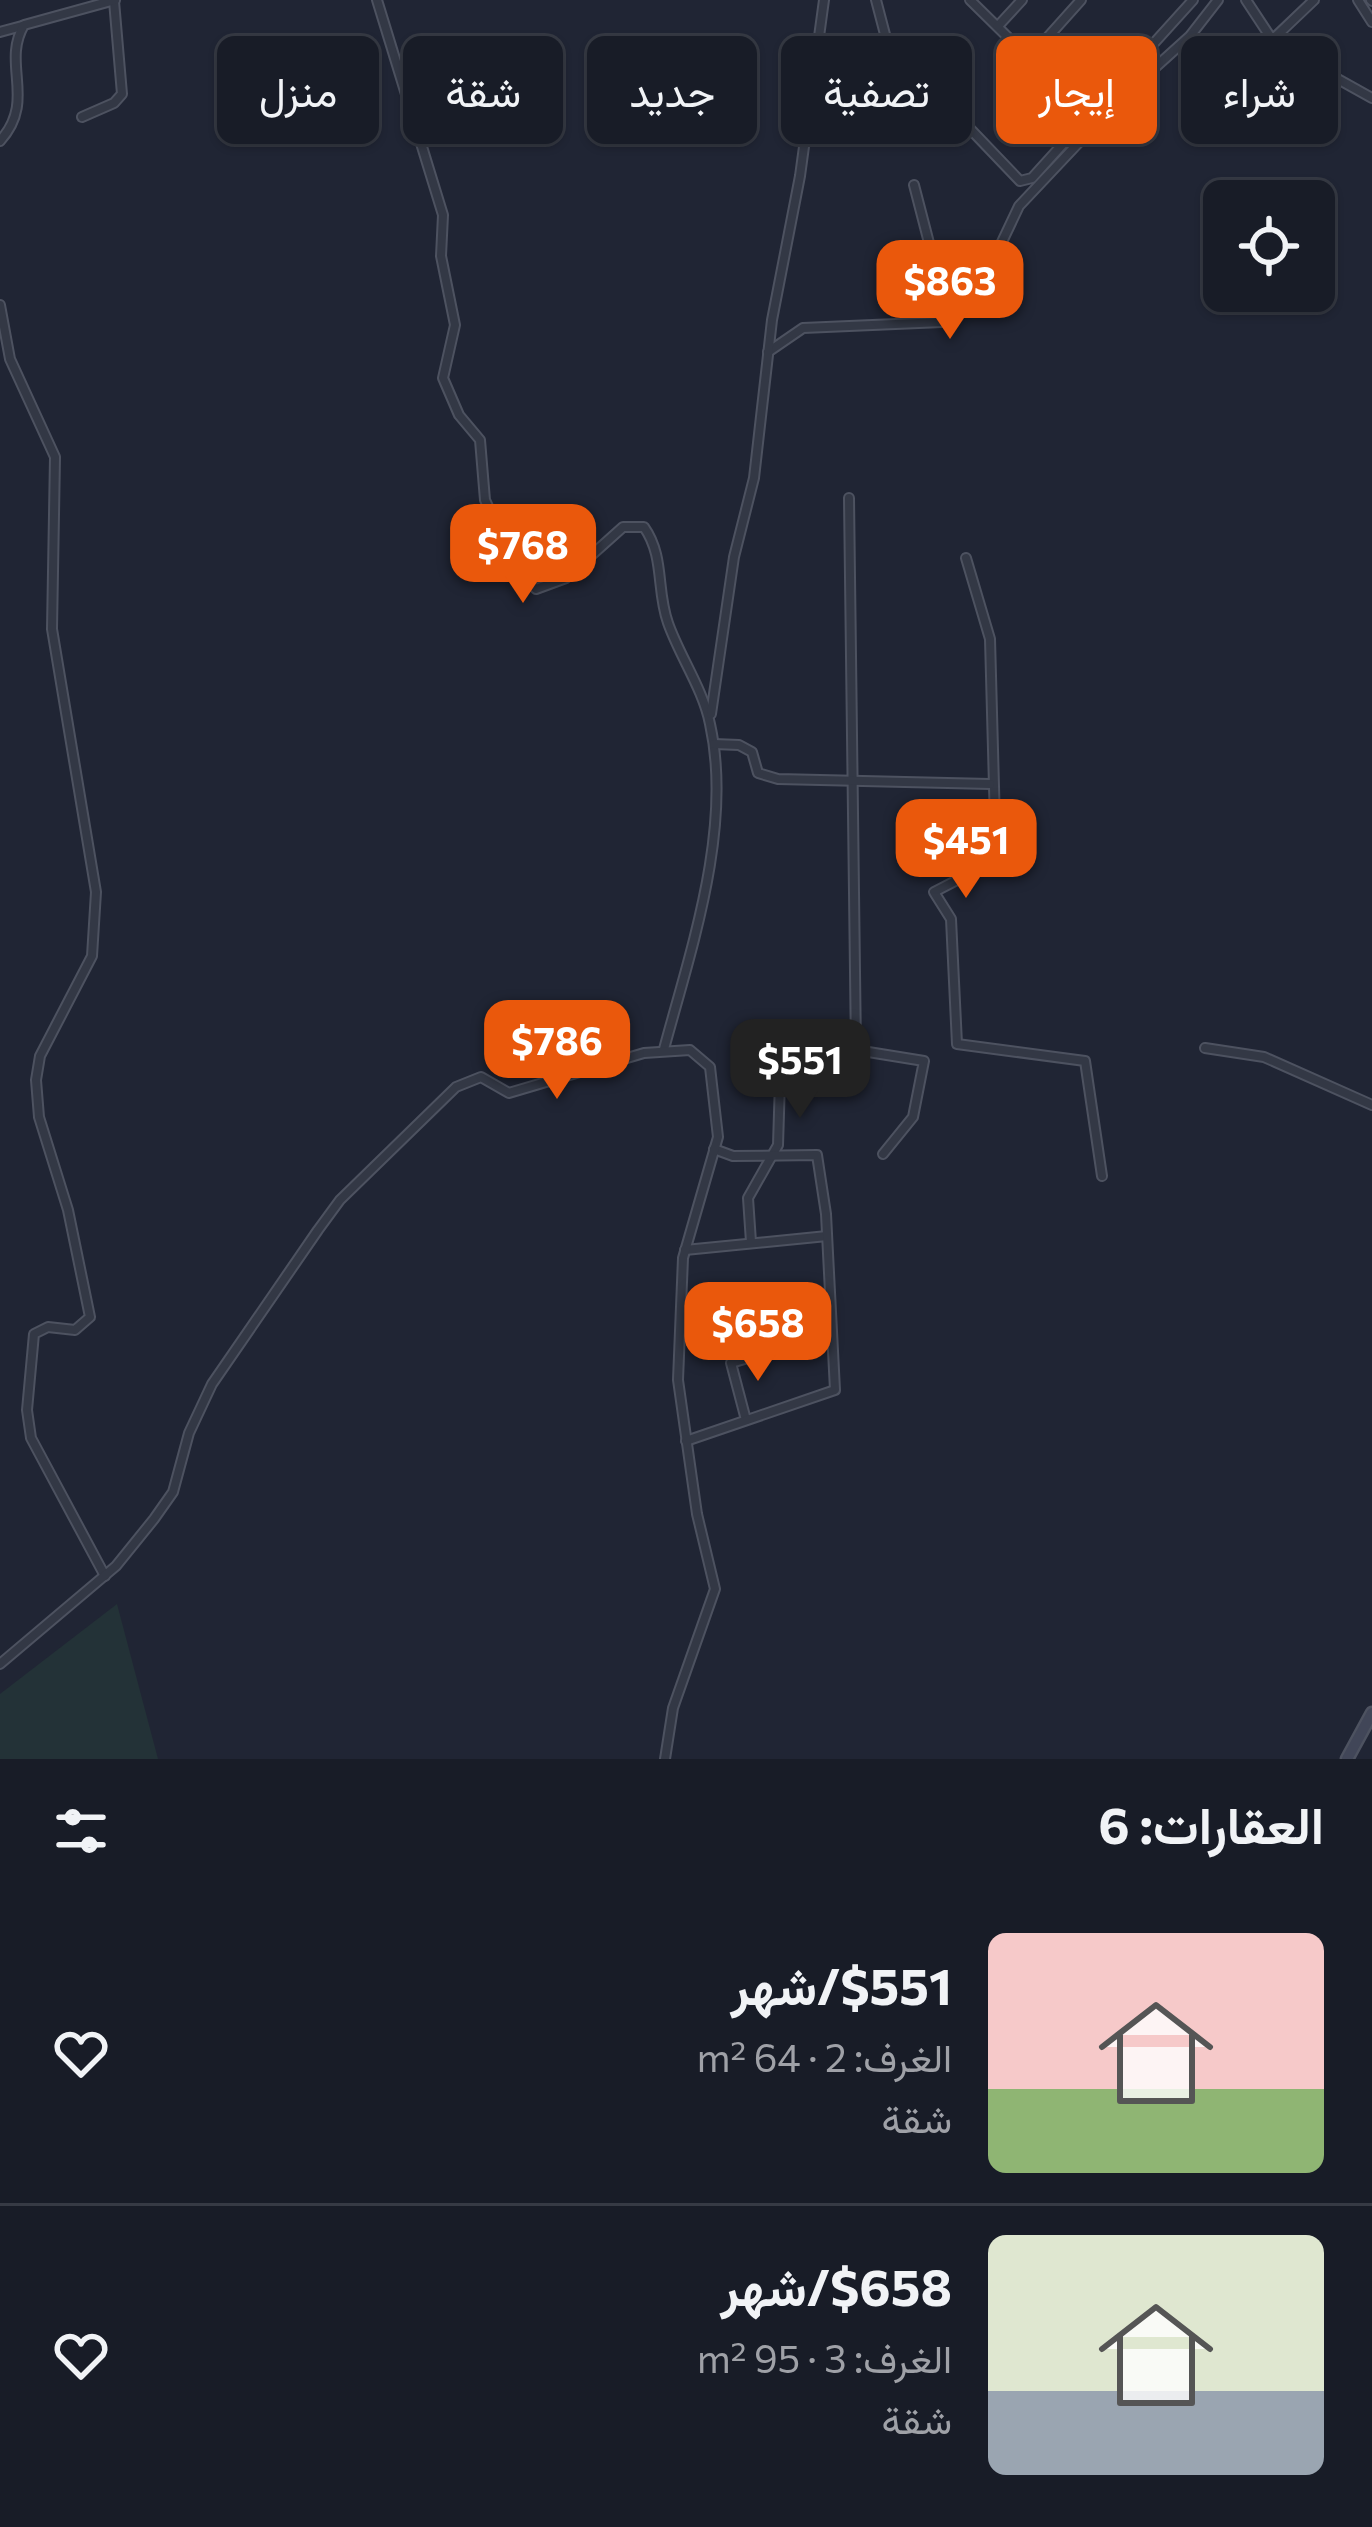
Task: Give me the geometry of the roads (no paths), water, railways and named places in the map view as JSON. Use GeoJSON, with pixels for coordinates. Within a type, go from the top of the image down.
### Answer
{"type":"FeatureCollection","features":[{"type":"Feature","properties":{"kind":"main road"},"geometry":{"type":"LineString","coordinates":[[1351,1756],[1372,1713]]}},
{"type":"Feature","properties":{"kind":"street"},"geometry":{"type":"LineString","coordinates":[[0,32],[115,0],[122,94],[115,104],[82,117]]}},
{"type":"Feature","properties":{"kind":"street"},"geometry":{"type":"LineString","coordinates":[[377,0],[443,215],[441,256],[455,312],[443,378],[459,415],[480,440],[485,500],[520,575],[536,589],[566,578],[623,527],[644,526],[661,566],[669,626],[710,721],[715,799],[704,883],[664,1048]]}},
{"type":"Feature","properties":{"kind":"street"},"geometry":{"type":"LineString","coordinates":[[710,721],[731,573],[754,478],[767,353],[800,176],[824,0]]}},
{"type":"Feature","properties":{"kind":"street"},"geometry":{"type":"LineString","coordinates":[[876,0],[887,42],[1019,181],[1032,178],[1060,144]]}},
{"type":"Feature","properties":{"kind":"street"},"geometry":{"type":"LineString","coordinates":[[972,0],[1008,36]]}},
{"type":"Feature","properties":{"kind":"street"},"geometry":{"type":"LineString","coordinates":[[998,26],[1022,0]]}},
{"type":"Feature","properties":{"kind":"street"},"geometry":{"type":"LineString","coordinates":[[1049,36],[1082,0]]}},
{"type":"Feature","properties":{"kind":"street"},"geometry":{"type":"LineString","coordinates":[[1157,37],[1192,0]]}},
{"type":"Feature","properties":{"kind":"street"},"geometry":{"type":"LineString","coordinates":[[767,353],[803,328],[857,322],[931,325],[946,317],[1001,244],[1018,206],[1118,100],[1190,36],[1218,0]]}},
{"type":"Feature","properties":{"kind":"street"},"geometry":{"type":"LineString","coordinates":[[1246,0],[1269,36]]}},
{"type":"Feature","properties":{"kind":"street"},"geometry":{"type":"LineString","coordinates":[[1276,36],[1314,0]]}},
{"type":"Feature","properties":{"kind":"street"},"geometry":{"type":"LineString","coordinates":[[1358,0],[1372,22]]}},
{"type":"Feature","properties":{"kind":"street"},"geometry":{"type":"LineString","coordinates":[[0,140],[19,112],[17,44],[24,25]]}},
{"type":"Feature","properties":{"kind":"street"},"geometry":{"type":"LineString","coordinates":[[1338,78],[1372,98]]}},
{"type":"Feature","properties":{"kind":"street"},"geometry":{"type":"LineString","coordinates":[[914,184],[946,317]]}},
{"type":"Feature","properties":{"kind":"street"},"geometry":{"type":"LineString","coordinates":[[0,305],[10,359],[41,417],[55,457],[52,628],[69,709],[76,798],[98,913],[85,975],[40,1056],[36,1080],[39,1117],[68,1210],[91,1317],[75,1330],[48,1327],[34,1334],[28,1425],[36,1451],[105,1576]]}},
{"type":"Feature","properties":{"kind":"street"},"geometry":{"type":"LineString","coordinates":[[849,498],[856,1050],[924,1061],[914,1117],[883,1154]]}},
{"type":"Feature","properties":{"kind":"street"},"geometry":{"type":"LineString","coordinates":[[966,558],[989,639],[996,860],[934,892],[951,919],[957,1044],[1084,1061],[1102,1176]]}},
{"type":"Feature","properties":{"kind":"street"},"geometry":{"type":"LineString","coordinates":[[714,744],[739,745],[752,752],[758,773],[778,779],[990,784]]}},
{"type":"Feature","properties":{"kind":"street"},"geometry":{"type":"LineString","coordinates":[[0,1664],[105,1576],[166,1504],[212,1384],[317,1230],[340,1200],[444,1099],[473,1077],[509,1093],[664,1048],[699,1053],[710,1066],[718,1119],[714,1150],[685,1250],[677,1345],[686,1441],[715,1589],[674,1708],[665,1759]]}},
{"type":"Feature","properties":{"kind":"street"},"geometry":{"type":"LineString","coordinates":[[1205,1048],[1264,1058],[1372,1105]]}},
{"type":"Feature","properties":{"kind":"street"},"geometry":{"type":"LineString","coordinates":[[751,1242],[748,1198],[775,1155],[780,1081]]}},
{"type":"Feature","properties":{"kind":"street"},"geometry":{"type":"LineString","coordinates":[[686,1441],[835,1390],[827,1236],[817,1155],[733,1156],[714,1150]]}},
{"type":"Feature","properties":{"kind":"street"},"geometry":{"type":"LineString","coordinates":[[685,1250],[827,1236]]}},
{"type":"Feature","properties":{"kind":"street"},"geometry":{"type":"LineString","coordinates":[[746,1420],[731,1363],[775,1350]]}}]}
